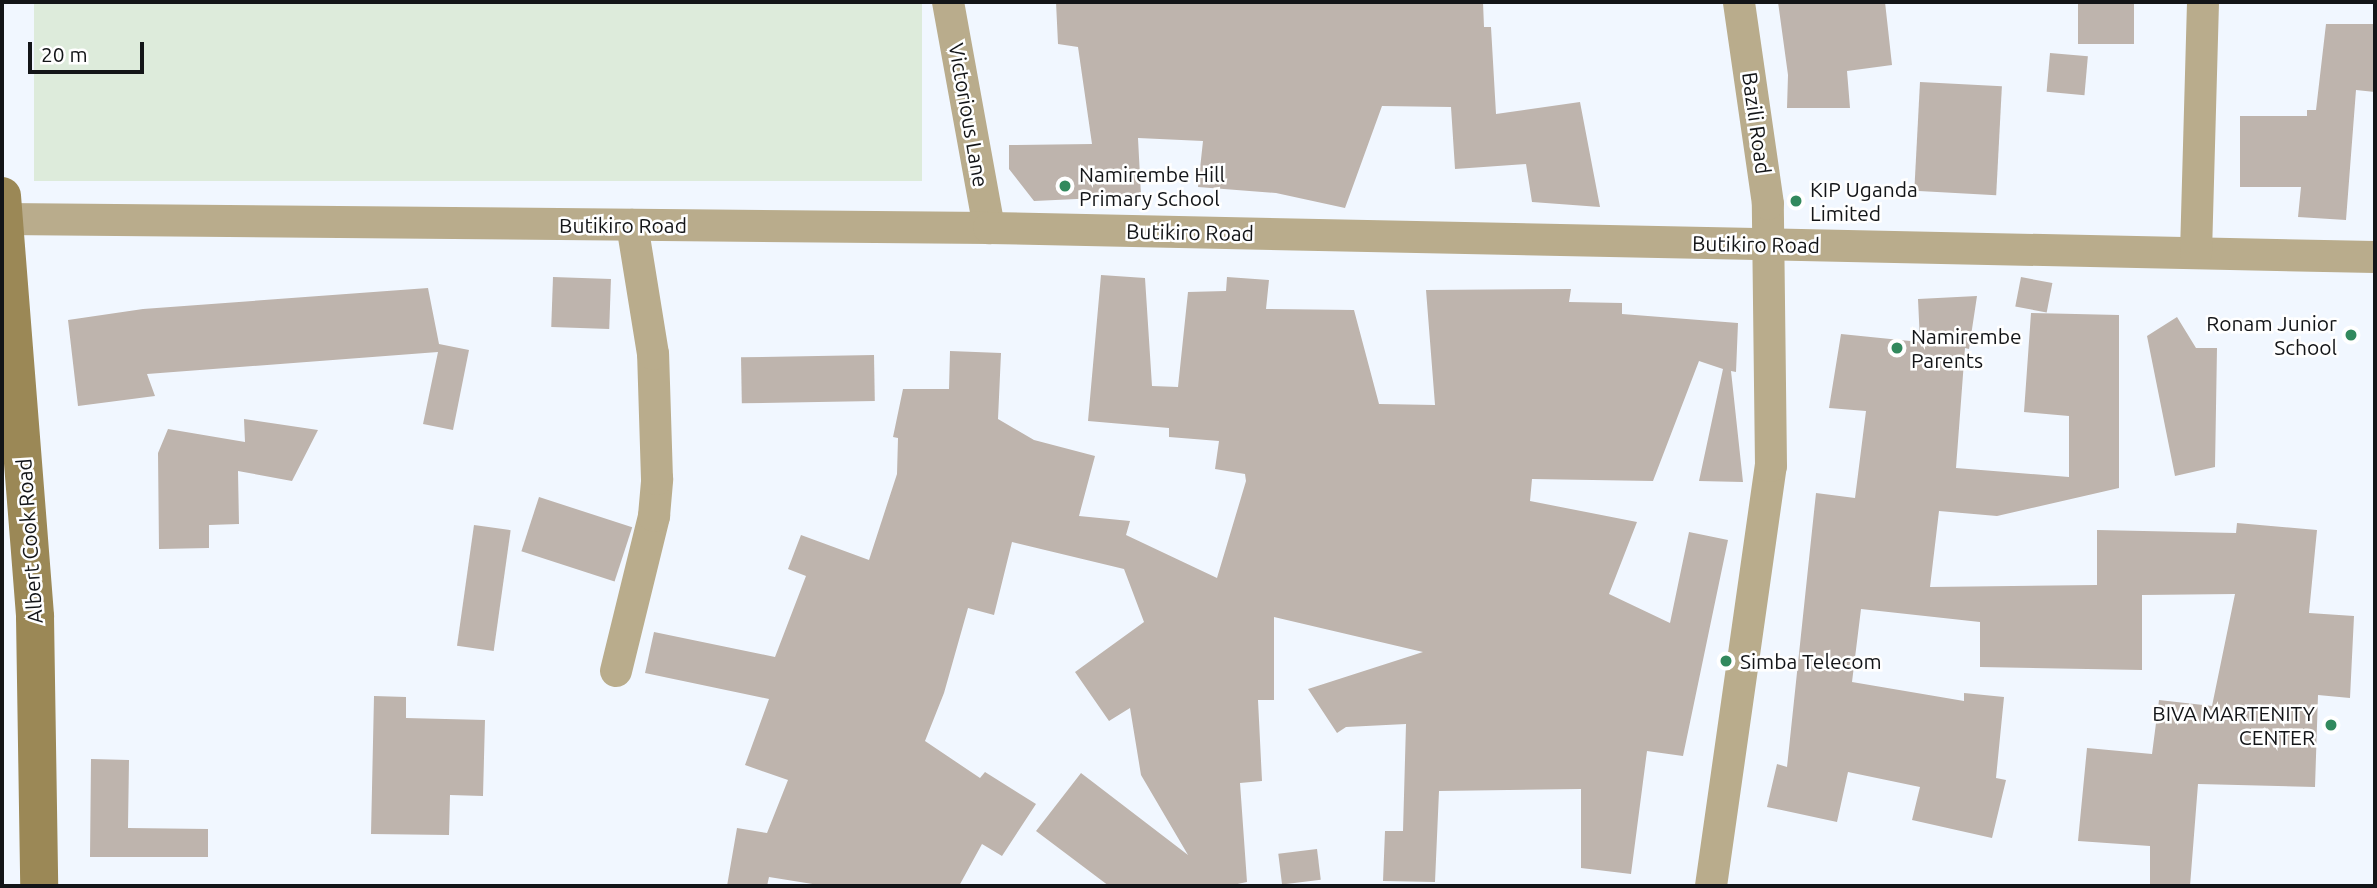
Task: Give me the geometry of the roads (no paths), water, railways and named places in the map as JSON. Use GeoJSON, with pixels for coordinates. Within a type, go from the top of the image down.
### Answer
{"type":"FeatureCollection","features":[{"type":"Feature","properties":{"kind":"main road","name":"Albert Cook Road"},"geometry":{"type":"LineString","coordinates":[[3,208],[35,617],[39,886]]}},
{"type":"Feature","properties":{"kind":"street","name":"Victorious Lane"},"geometry":{"type":"LineString","coordinates":[[948,2],[989,228]]}},
{"type":"Feature","properties":{"kind":"street","name":"Bazili Road"},"geometry":{"type":"LineString","coordinates":[[1711,886],[1772,466],[1768,204],[1739,2]]}},
{"type":"Feature","properties":{"kind":"street"},"geometry":{"type":"LineString","coordinates":[[2196,253],[2203,2]]}},
{"type":"Feature","properties":{"kind":"street","name":"Butikiro Road"},"geometry":{"type":"LineString","coordinates":[[3,208],[632,225],[989,228],[2375,257]]}},
{"type":"Feature","properties":{"kind":"street"},"geometry":{"type":"LineString","coordinates":[[616,671],[654,516],[657,479],[653,354],[632,225]]}},
{"type":"Feature","properties":{"kind":"place","name":"Namirembe Hill Primary School"},"geometry":{"type":"Point","coordinates":[1065,186]}},
{"type":"Feature","properties":{"kind":"place","name":"KIP Uganda Limited"},"geometry":{"type":"Point","coordinates":[1796,201]}},
{"type":"Feature","properties":{"kind":"place","name":"Ronam Junior School"},"geometry":{"type":"Point","coordinates":[2351,335]}},
{"type":"Feature","properties":{"kind":"place","name":"Namirembe Parents"},"geometry":{"type":"Point","coordinates":[1897,348]}},
{"type":"Feature","properties":{"kind":"place","name":"Simba Telecom"},"geometry":{"type":"Point","coordinates":[1726,661]}},
{"type":"Feature","properties":{"kind":"place","name":"BIVA MARTENITY CENTER"},"geometry":{"type":"Point","coordinates":[2331,725]}}]}
